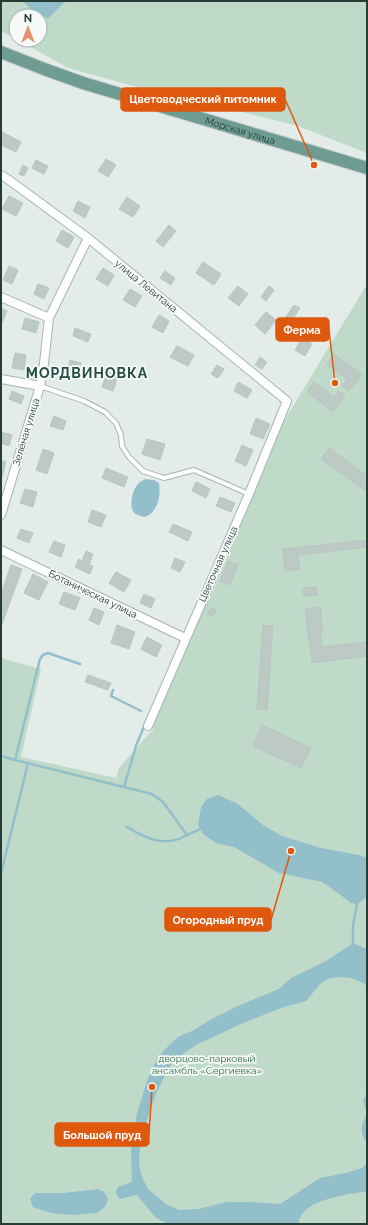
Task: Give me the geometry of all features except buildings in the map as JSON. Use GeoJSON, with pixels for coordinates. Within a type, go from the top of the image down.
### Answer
{"type":"FeatureCollection","features":[{"type":"Feature","properties":{"kind":"main road","name":"Морская улица"},"geometry":{"type":"LineString","coordinates":[[1,52],[83,83],[367,168]]}},
{"type":"Feature","properties":{"kind":"street","name":"улица Левитана"},"geometry":{"type":"LineString","coordinates":[[1,175],[88,238],[287,401]]}},
{"type":"Feature","properties":{"kind":"street","name":"Зелёная улица"},"geometry":{"type":"LineString","coordinates":[[1,515],[40,386],[49,318],[88,238]]}},
{"type":"Feature","properties":{"kind":"street"},"geometry":{"type":"LineString","coordinates":[[1,297],[49,318]]}},
{"type":"Feature","properties":{"kind":"street"},"geometry":{"type":"LineString","coordinates":[[1,380],[40,386]]}},
{"type":"Feature","properties":{"kind":"street","name":"Цветочная улица"},"geometry":{"type":"LineString","coordinates":[[148,726],[249,494],[287,401]]}},
{"type":"Feature","properties":{"kind":"street","name":"Ботаническая улица"},"geometry":{"type":"LineString","coordinates":[[1,550],[186,638]]}},
{"type":"Feature","properties":{"kind":"lane"},"geometry":{"type":"LineString","coordinates":[[40,386],[84,401],[105,412],[116,423],[121,435],[122,446],[129,457],[143,471],[164,478],[194,470],[249,494]]}},
{"type":"Feature","properties":{"kind":"green space"},"geometry":{"type":"Polygon","coordinates":[[[1,1],[22,1],[30,8],[8,8],[8,35],[1,31],[1,1]]]}},
{"type":"Feature","properties":{"kind":"green space"},"geometry":{"type":"Polygon","coordinates":[[[66,1],[367,1],[367,153],[295,125],[126,84],[68,68],[32,48],[48,48],[48,19],[66,1]]]}},
{"type":"Feature","properties":{"kind":"green space","name":"дворцово-парковый ансамбль «Сергиевка»"},"geometry":{"type":"Polygon","coordinates":[[[367,284],[367,1224],[1,1224],[1,658],[41,669],[21,757],[116,778],[119,768],[154,728],[152,726],[210,593],[213,592],[278,431],[367,284]]]}},
{"type":"Feature","properties":{"kind":"water"},"geometry":{"type":"Polygon","coordinates":[[[22,1],[66,1],[48,19],[48,8],[30,8],[22,1]]]}},
{"type":"Feature","properties":{"kind":"water"},"geometry":{"type":"Polygon","coordinates":[[[145,479],[154,480],[159,483],[160,488],[156,507],[149,515],[145,517],[134,512],[131,504],[135,488],[145,479]]]}},
{"type":"Feature","properties":{"kind":"water"},"geometry":{"type":"Polygon","coordinates":[[[218,795],[238,804],[263,825],[282,836],[321,848],[359,855],[367,858],[367,897],[357,904],[351,903],[322,882],[279,873],[234,847],[216,843],[203,834],[198,825],[201,807],[207,799],[218,795]]]}},
{"type":"Feature","properties":{"kind":"water"},"geometry":{"type":"Polygon","coordinates":[[[353,943],[367,949],[367,985],[351,978],[330,978],[321,983],[306,1001],[284,1007],[243,1023],[196,1045],[174,1060],[156,1093],[143,1132],[139,1165],[142,1177],[148,1189],[166,1204],[179,1210],[198,1209],[227,1202],[280,1204],[320,1178],[362,1168],[367,1163],[367,1191],[337,1197],[316,1204],[307,1209],[301,1216],[299,1224],[168,1224],[156,1218],[137,1195],[120,1199],[116,1191],[118,1187],[132,1182],[131,1150],[137,1113],[147,1081],[154,1065],[163,1051],[178,1037],[238,1006],[279,989],[291,978],[326,961],[353,943]]]}},
{"type":"Feature","properties":{"kind":"water"},"geometry":{"type":"Polygon","coordinates":[[[367,1094],[367,1114],[363,1100],[367,1094]]]}},
{"type":"Feature","properties":{"kind":"water"},"geometry":{"type":"Polygon","coordinates":[[[367,1114],[367,1143],[363,1136],[362,1129],[363,1122],[367,1114]]]}},
{"type":"Feature","properties":{"kind":"water"},"geometry":{"type":"Polygon","coordinates":[[[98,1189],[104,1192],[108,1198],[106,1206],[97,1213],[73,1215],[51,1213],[33,1207],[30,1199],[36,1193],[64,1193],[98,1189]]]}},
{"type":"Feature","properties":{"kind":"waterway"},"geometry":{"type":"LineString","coordinates":[[80,664],[48,653],[43,655],[40,659],[15,760],[152,794],[163,802],[187,835],[200,829]]}},
{"type":"Feature","properties":{"kind":"waterway"},"geometry":{"type":"LineString","coordinates":[[113,690],[111,696],[141,711]]}},
{"type":"Feature","properties":{"kind":"waterway"},"geometry":{"type":"LineString","coordinates":[[124,787],[136,746],[145,724]]}},
{"type":"Feature","properties":{"kind":"waterway"},"geometry":{"type":"LineString","coordinates":[[1,756],[15,760]]}},
{"type":"Feature","properties":{"kind":"waterway"},"geometry":{"type":"LineString","coordinates":[[1,874],[28,763]]}},
{"type":"Feature","properties":{"kind":"waterway"},"geometry":{"type":"LineString","coordinates":[[127,827],[156,840],[171,841],[187,835]]}},
{"type":"Feature","properties":{"kind":"waterway"},"geometry":{"type":"LineString","coordinates":[[353,943],[353,925],[357,904]]}},
{"type":"Feature","properties":{"kind":"place","name":"Цветоводческий питомник"},"geometry":{"type":"Point","coordinates":[314,165]}},
{"type":"Feature","properties":{"kind":"place","name":"Ферма"},"geometry":{"type":"Point","coordinates":[335,383]}},
{"type":"Feature","properties":{"kind":"place","name":"Огородный пруд"},"geometry":{"type":"Point","coordinates":[291,851]}},
{"type":"Feature","properties":{"kind":"place","name":"Большой пруд"},"geometry":{"type":"Point","coordinates":[152,1087]}},
{"type":"Feature","properties":{"kind":"district","name":"МОРДВИНОВКА"},"geometry":{"type":"Point","coordinates":[87,373]}}]}
